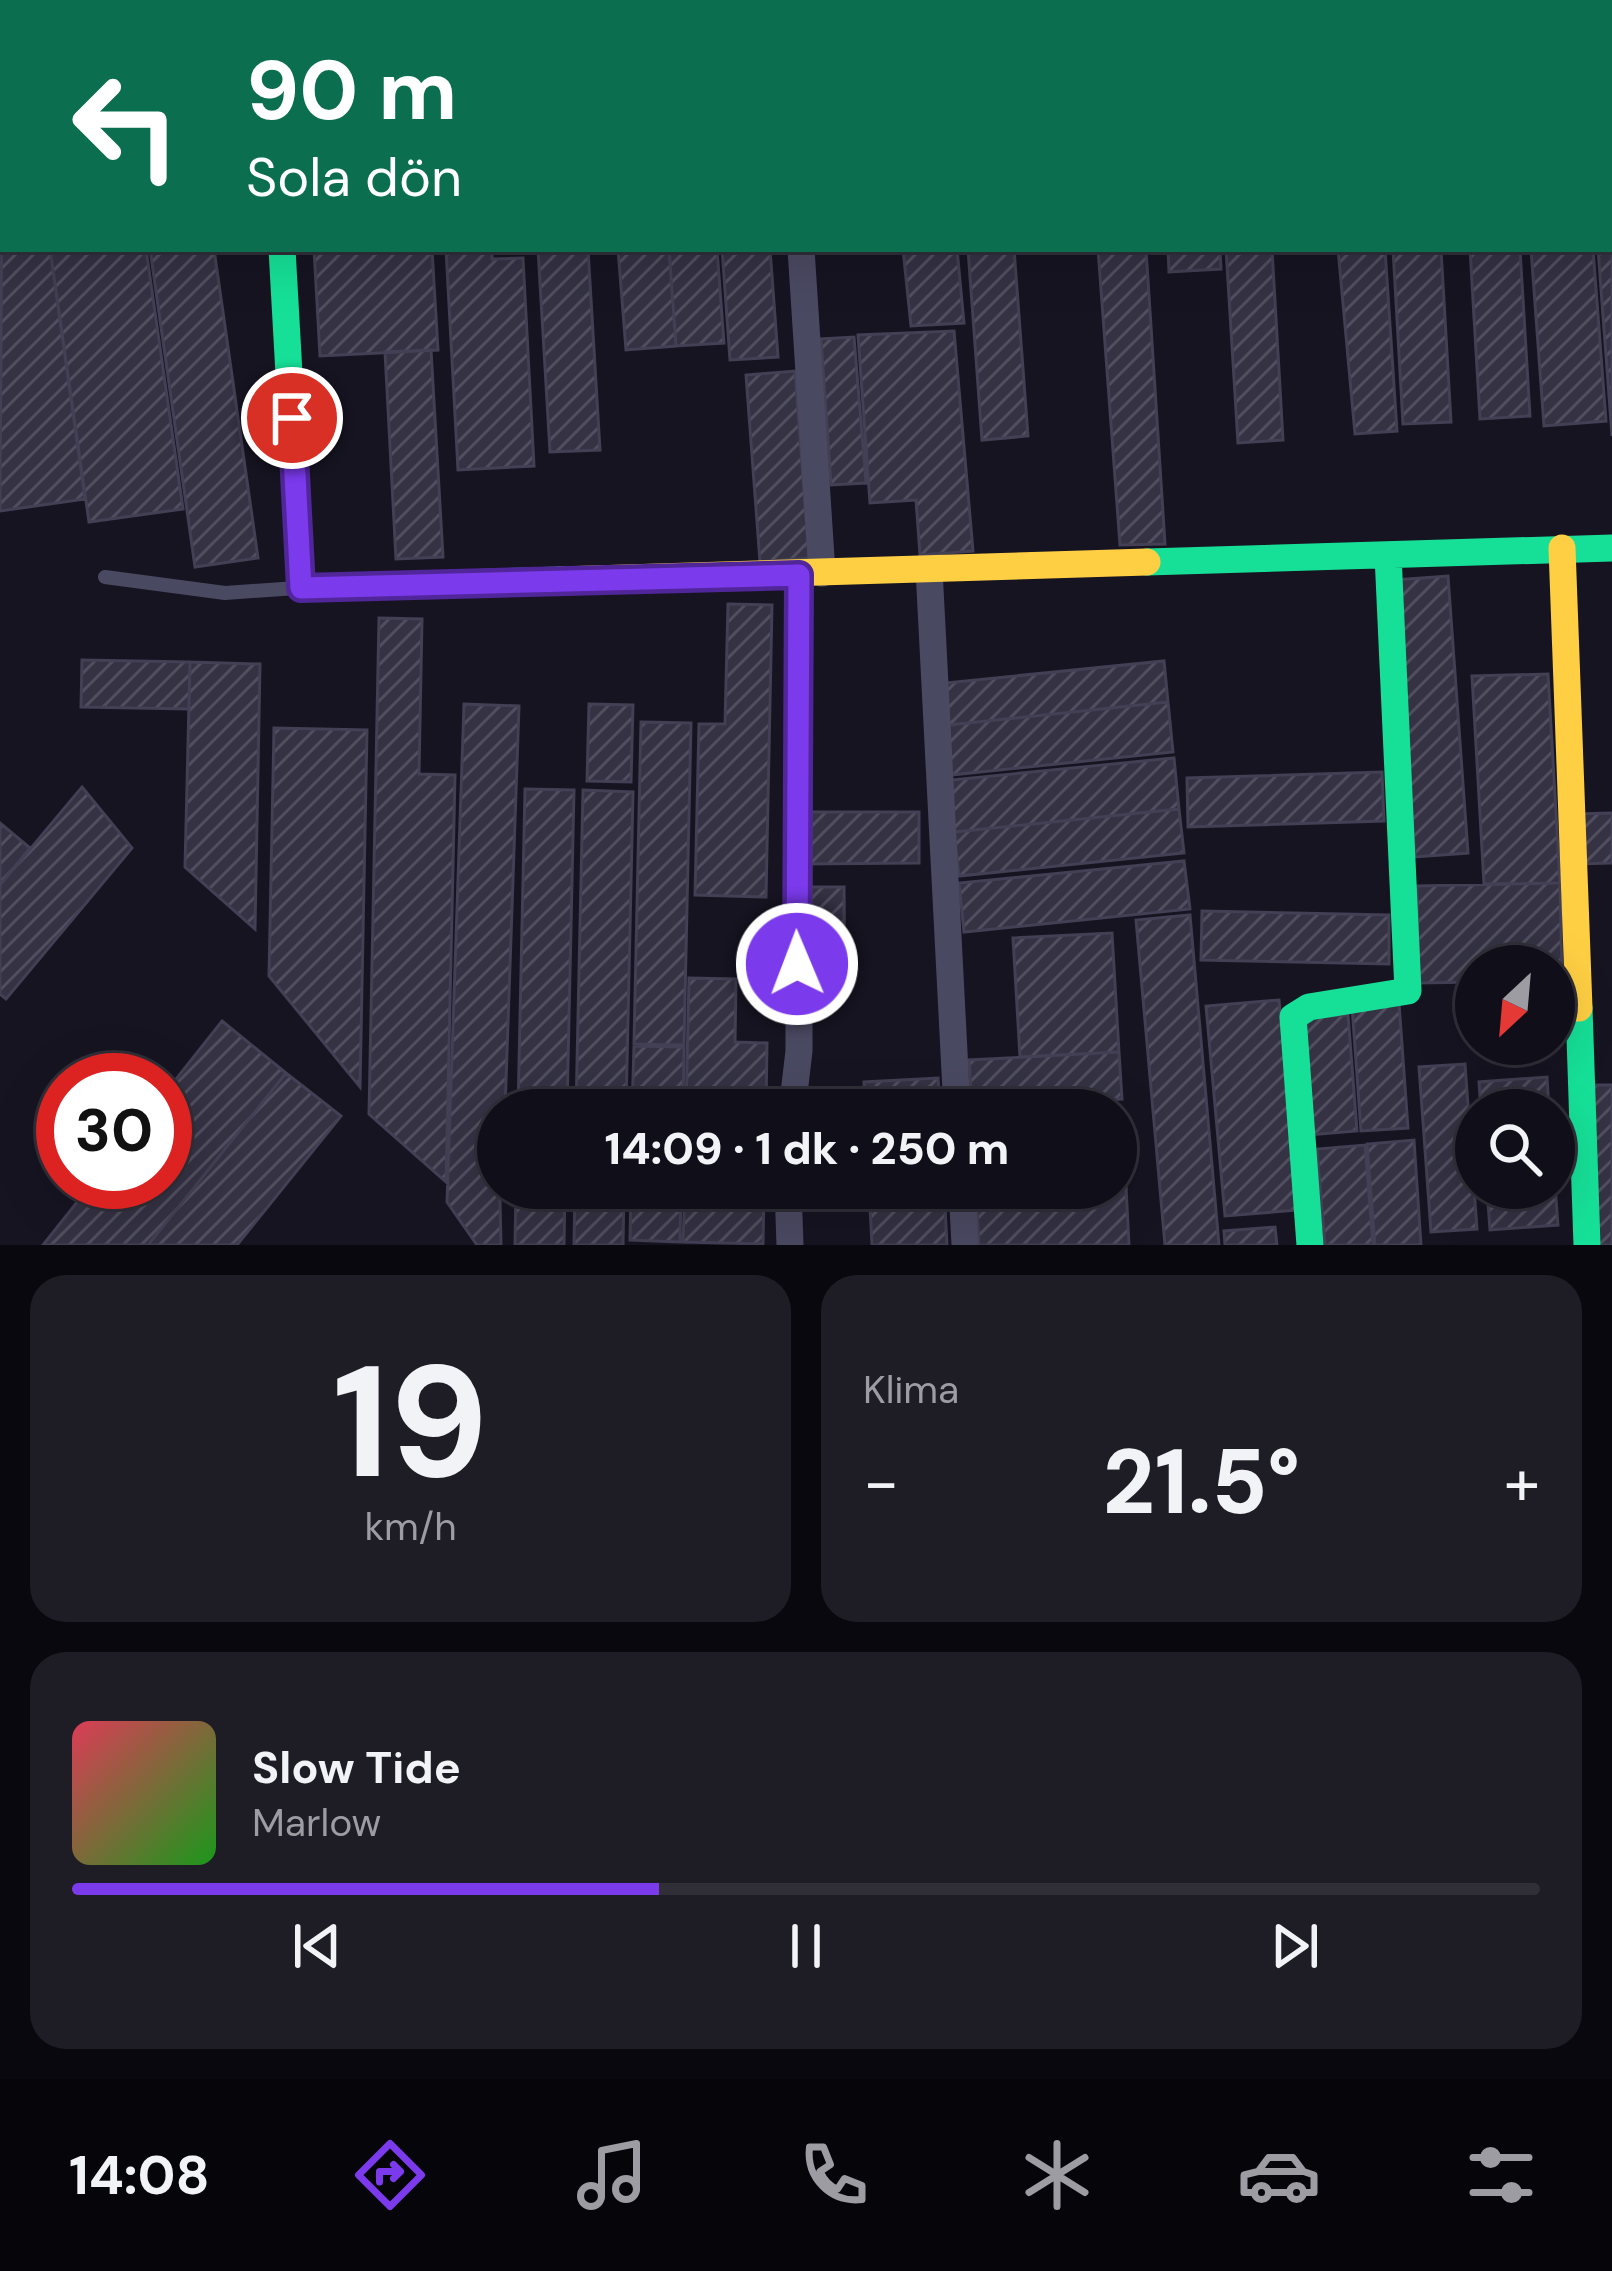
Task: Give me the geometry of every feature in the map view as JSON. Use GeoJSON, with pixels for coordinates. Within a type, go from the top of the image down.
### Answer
{"type":"FeatureCollection","features":[{"type":"Feature","properties":{"kind":"street"},"geometry":{"type":"LineString","coordinates":[[282,252],[301,588],[1612,548]]}},
{"type":"Feature","properties":{"kind":"street"},"geometry":{"type":"LineString","coordinates":[[794,1089],[810,574],[800,252]]}},
{"type":"Feature","properties":{"kind":"street"},"geometry":{"type":"LineString","coordinates":[[1562,548],[1587,1245]]}},
{"type":"Feature","properties":{"kind":"street"},"geometry":{"type":"LineString","coordinates":[[1310,1245],[1293,1017],[1309,1006],[1408,991],[1388,555]]}},
{"type":"Feature","properties":{"kind":"street"},"geometry":{"type":"LineString","coordinates":[[929,569],[956,1089]]}},
{"type":"Feature","properties":{"kind":"street"},"geometry":{"type":"LineString","coordinates":[[789,1209],[790,1245]]}},
{"type":"Feature","properties":{"kind":"street"},"geometry":{"type":"LineString","coordinates":[[963,1209],[965,1245]]}},
{"type":"Feature","properties":{"kind":"lane"},"geometry":{"type":"LineString","coordinates":[[105,577],[225,593],[301,588]]}},
{"type":"Feature","properties":{"kind":"building"},"geometry":{"type":"Polygon","coordinates":[[[2,252],[50,252],[85,499],[0,511],[2,252]]]}},
{"type":"Feature","properties":{"kind":"building"},"geometry":{"type":"Polygon","coordinates":[[[50,252],[146,252],[183,509],[89,522],[50,252]]]}},
{"type":"Feature","properties":{"kind":"building"},"geometry":{"type":"Polygon","coordinates":[[[150,252],[214,252],[258,558],[195,567],[150,252]]]}},
{"type":"Feature","properties":{"kind":"building"},"geometry":{"type":"Polygon","coordinates":[[[314,252],[432,252],[438,350],[320,356],[314,252]]]}},
{"type":"Feature","properties":{"kind":"building"},"geometry":{"type":"Polygon","coordinates":[[[446,252],[523,258],[534,466],[458,470],[446,252]]]}},
{"type":"Feature","properties":{"kind":"building"},"geometry":{"type":"Polygon","coordinates":[[[538,252],[588,252],[600,450],[550,452],[538,252]]]}},
{"type":"Feature","properties":{"kind":"building"},"geometry":{"type":"Polygon","coordinates":[[[618,252],[669,252],[676,346],[626,350],[618,252]]]}},
{"type":"Feature","properties":{"kind":"building"},"geometry":{"type":"Polygon","coordinates":[[[669,252],[717,252],[724,343],[676,346],[669,252]]]}},
{"type":"Feature","properties":{"kind":"building"},"geometry":{"type":"Polygon","coordinates":[[[722,252],[770,252],[778,357],[730,360],[722,252]]]}},
{"type":"Feature","properties":{"kind":"building"},"geometry":{"type":"Polygon","coordinates":[[[903,252],[957,252],[964,323],[911,326],[903,252]]]}},
{"type":"Feature","properties":{"kind":"building"},"geometry":{"type":"Polygon","coordinates":[[[968,252],[1014,252],[1028,436],[982,440],[968,252]]]}},
{"type":"Feature","properties":{"kind":"building"},"geometry":{"type":"Polygon","coordinates":[[[1098,252],[1146,252],[1165,544],[1120,545],[1098,252]]]}},
{"type":"Feature","properties":{"kind":"building"},"geometry":{"type":"Polygon","coordinates":[[[1168,252],[1220,252],[1221,269],[1169,272],[1168,252]]]}},
{"type":"Feature","properties":{"kind":"building"},"geometry":{"type":"Polygon","coordinates":[[[1226,252],[1272,252],[1283,440],[1238,443],[1226,252]]]}},
{"type":"Feature","properties":{"kind":"building"},"geometry":{"type":"Polygon","coordinates":[[[1338,252],[1385,252],[1397,431],[1355,434],[1338,252]]]}},
{"type":"Feature","properties":{"kind":"building"},"geometry":{"type":"Polygon","coordinates":[[[1393,252],[1441,252],[1451,422],[1403,424],[1393,252]]]}},
{"type":"Feature","properties":{"kind":"building"},"geometry":{"type":"Polygon","coordinates":[[[1470,252],[1520,252],[1530,416],[1480,419],[1470,252]]]}},
{"type":"Feature","properties":{"kind":"building"},"geometry":{"type":"Polygon","coordinates":[[[1531,252],[1593,252],[1606,421],[1544,426],[1531,252]]]}},
{"type":"Feature","properties":{"kind":"building"},"geometry":{"type":"Polygon","coordinates":[[[1598,252],[1612,252],[1612,436],[1598,252]]]}},
{"type":"Feature","properties":{"kind":"building"},"geometry":{"type":"Polygon","coordinates":[[[954,331],[973,551],[920,555],[916,500],[870,503],[858,335],[954,331]]]}},
{"type":"Feature","properties":{"kind":"building"},"geometry":{"type":"Polygon","coordinates":[[[854,337],[866,483],[831,485],[821,339],[854,337]]]}},
{"type":"Feature","properties":{"kind":"building"},"geometry":{"type":"Polygon","coordinates":[[[431,350],[443,557],[396,559],[385,352],[431,350]]]}},
{"type":"Feature","properties":{"kind":"building"},"geometry":{"type":"Polygon","coordinates":[[[795,371],[809,558],[760,562],[746,375],[795,371]]]}},
{"type":"Feature","properties":{"kind":"building"},"geometry":{"type":"Polygon","coordinates":[[[1448,576],[1468,853],[1415,857],[1395,580],[1448,576]]]}},
{"type":"Feature","properties":{"kind":"building"},"geometry":{"type":"Polygon","coordinates":[[[728,604],[772,605],[766,897],[695,895],[699,724],[725,724],[728,604]]]}},
{"type":"Feature","properties":{"kind":"building"},"geometry":{"type":"Polygon","coordinates":[[[379,618],[422,619],[419,774],[455,775],[446,1182],[369,1114],[379,618]]]}},
{"type":"Feature","properties":{"kind":"building"},"geometry":{"type":"Polygon","coordinates":[[[82,660],[190,662],[189,709],[81,707],[82,660]]]}},
{"type":"Feature","properties":{"kind":"building"},"geometry":{"type":"Polygon","coordinates":[[[1164,661],[1168,702],[948,725],[945,683],[1164,661]]]}},
{"type":"Feature","properties":{"kind":"building"},"geometry":{"type":"Polygon","coordinates":[[[190,662],[260,664],[255,929],[185,867],[190,662]]]}},
{"type":"Feature","properties":{"kind":"building"},"geometry":{"type":"Polygon","coordinates":[[[1548,674],[1560,883],[1484,884],[1472,676],[1548,674]]]}},
{"type":"Feature","properties":{"kind":"building"},"geometry":{"type":"Polygon","coordinates":[[[1168,702],[1173,752],[951,775],[948,725],[1168,702]]]}},
{"type":"Feature","properties":{"kind":"building"},"geometry":{"type":"Polygon","coordinates":[[[464,704],[519,706],[506,1089],[477,1089],[477,1209],[500,1209],[501,1245],[477,1245],[447,1202],[464,704]]]}},
{"type":"Feature","properties":{"kind":"building"},"geometry":{"type":"Polygon","coordinates":[[[589,704],[633,705],[631,782],[587,781],[589,704]]]}},
{"type":"Feature","properties":{"kind":"building"},"geometry":{"type":"Polygon","coordinates":[[[641,722],[691,723],[684,1045],[634,1044],[641,722]]]}},
{"type":"Feature","properties":{"kind":"building"},"geometry":{"type":"Polygon","coordinates":[[[274,728],[367,730],[360,1087],[269,976],[274,728]]]}},
{"type":"Feature","properties":{"kind":"building"},"geometry":{"type":"Polygon","coordinates":[[[1174,758],[1179,809],[954,832],[951,780],[1174,758]]]}},
{"type":"Feature","properties":{"kind":"building"},"geometry":{"type":"Polygon","coordinates":[[[1382,772],[1384,821],[1188,827],[1187,778],[1382,772]]]}},
{"type":"Feature","properties":{"kind":"building"},"geometry":{"type":"Polygon","coordinates":[[[82,787],[132,848],[6,999],[0,994],[0,885],[82,787]]]}},
{"type":"Feature","properties":{"kind":"building"},"geometry":{"type":"Polygon","coordinates":[[[525,789],[574,790],[567,1089],[518,1089],[525,789]]]}},
{"type":"Feature","properties":{"kind":"building"},"geometry":{"type":"Polygon","coordinates":[[[583,790],[633,792],[626,1089],[576,1089],[583,790]]]}},
{"type":"Feature","properties":{"kind":"building"},"geometry":{"type":"Polygon","coordinates":[[[1179,809],[1184,853],[959,876],[954,832],[1179,809]]]}},
{"type":"Feature","properties":{"kind":"building"},"geometry":{"type":"Polygon","coordinates":[[[800,812],[919,812],[919,863],[800,864],[800,812]]]}},
{"type":"Feature","properties":{"kind":"building"},"geometry":{"type":"Polygon","coordinates":[[[1612,813],[1612,863],[1576,864],[1575,814],[1612,813]]]}},
{"type":"Feature","properties":{"kind":"building"},"geometry":{"type":"Polygon","coordinates":[[[0,823],[30,848],[0,885],[0,823]]]}},
{"type":"Feature","properties":{"kind":"building"},"geometry":{"type":"Polygon","coordinates":[[[1184,861],[1190,909],[964,932],[959,883],[1184,861]]]}},
{"type":"Feature","properties":{"kind":"building"},"geometry":{"type":"Polygon","coordinates":[[[1560,883],[1561,945],[1455,945],[1455,982],[1419,983],[1417,886],[1560,883]]]}},
{"type":"Feature","properties":{"kind":"building"},"geometry":{"type":"Polygon","coordinates":[[[801,887],[844,887],[845,997],[801,997],[801,887]]]}},
{"type":"Feature","properties":{"kind":"building"},"geometry":{"type":"Polygon","coordinates":[[[1202,911],[1389,915],[1389,964],[1201,960],[1202,911]]]}},
{"type":"Feature","properties":{"kind":"building"},"geometry":{"type":"Polygon","coordinates":[[[1190,915],[1219,1245],[1165,1245],[1136,920],[1190,915]]]}},
{"type":"Feature","properties":{"kind":"building"},"geometry":{"type":"Polygon","coordinates":[[[1112,933],[1119,1052],[1020,1057],[1013,938],[1112,933]]]}},
{"type":"Feature","properties":{"kind":"building"},"geometry":{"type":"Polygon","coordinates":[[[689,978],[736,979],[735,1042],[767,1043],[766,1089],[686,1089],[689,978]]]}},
{"type":"Feature","properties":{"kind":"building"},"geometry":{"type":"Polygon","coordinates":[[[1279,1000],[1298,1210],[1225,1216],[1206,1006],[1279,1000]]]}},
{"type":"Feature","properties":{"kind":"building"},"geometry":{"type":"Polygon","coordinates":[[[1399,1003],[1408,1128],[1361,1131],[1352,1006],[1399,1003]]]}},
{"type":"Feature","properties":{"kind":"building"},"geometry":{"type":"Polygon","coordinates":[[[1348,1015],[1357,1131],[1309,1135],[1300,1018],[1348,1015]]]}},
{"type":"Feature","properties":{"kind":"building"},"geometry":{"type":"Polygon","coordinates":[[[222,1021],[286,1073],[192,1190],[192,1059],[222,1021]]]}},
{"type":"Feature","properties":{"kind":"building"},"geometry":{"type":"Polygon","coordinates":[[[634,1046],[684,1047],[683,1089],[633,1089],[634,1046]]]}},
{"type":"Feature","properties":{"kind":"building"},"geometry":{"type":"Polygon","coordinates":[[[1119,1052],[1121,1089],[971,1089],[969,1060],[1119,1052]]]}},
{"type":"Feature","properties":{"kind":"building"},"geometry":{"type":"Polygon","coordinates":[[[1465,1065],[1467,1089],[1455,1089],[1455,1209],[1476,1209],[1477,1229],[1431,1232],[1419,1067],[1465,1065]]]}},
{"type":"Feature","properties":{"kind":"building"},"geometry":{"type":"Polygon","coordinates":[[[286,1073],[341,1116],[237,1245],[148,1245],[177,1209],[192,1209],[192,1190],[286,1073]]]}},
{"type":"Feature","properties":{"kind":"building"},"geometry":{"type":"Polygon","coordinates":[[[1547,1077],[1548,1089],[1480,1089],[1479,1082],[1547,1077]]]}},
{"type":"Feature","properties":{"kind":"building"},"geometry":{"type":"Polygon","coordinates":[[[938,1078],[939,1089],[864,1089],[864,1082],[938,1078]]]}},
{"type":"Feature","properties":{"kind":"building"},"geometry":{"type":"Polygon","coordinates":[[[1584,1085],[1612,1085],[1612,1245],[1588,1245],[1584,1085]]]}},
{"type":"Feature","properties":{"kind":"building"},"geometry":{"type":"Polygon","coordinates":[[[1414,1140],[1421,1245],[1375,1245],[1367,1144],[1414,1140]]]}},
{"type":"Feature","properties":{"kind":"building"},"geometry":{"type":"Polygon","coordinates":[[[1365,1145],[1373,1245],[1325,1245],[1317,1149],[1365,1145]]]}},
{"type":"Feature","properties":{"kind":"building"},"geometry":{"type":"Polygon","coordinates":[[[72,1209],[177,1209],[148,1245],[43,1245],[72,1209]]]}},
{"type":"Feature","properties":{"kind":"building"},"geometry":{"type":"Polygon","coordinates":[[[516,1209],[565,1209],[564,1245],[515,1245],[516,1209]]]}},
{"type":"Feature","properties":{"kind":"building"},"geometry":{"type":"Polygon","coordinates":[[[575,1209],[624,1209],[623,1245],[574,1245],[575,1209]]]}},
{"type":"Feature","properties":{"kind":"building"},"geometry":{"type":"Polygon","coordinates":[[[631,1209],[681,1209],[680,1242],[630,1240],[631,1209]]]}},
{"type":"Feature","properties":{"kind":"building"},"geometry":{"type":"Polygon","coordinates":[[[684,1209],[764,1209],[763,1244],[683,1242],[684,1209]]]}},
{"type":"Feature","properties":{"kind":"building"},"geometry":{"type":"Polygon","coordinates":[[[870,1209],[945,1209],[947,1245],[872,1245],[870,1209]]]}},
{"type":"Feature","properties":{"kind":"building"},"geometry":{"type":"Polygon","coordinates":[[[977,1209],[1127,1209],[1129,1245],[979,1245],[977,1209]]]}},
{"type":"Feature","properties":{"kind":"building"},"geometry":{"type":"Polygon","coordinates":[[[1488,1209],[1557,1209],[1558,1225],[1490,1230],[1488,1209]]]}},
{"type":"Feature","properties":{"kind":"building"},"geometry":{"type":"Polygon","coordinates":[[[1275,1227],[1277,1245],[1225,1245],[1224,1231],[1275,1227]]]}},
{"type":"Feature","properties":{"kind":"traffic: fast"},"geometry":{"type":"LineString","coordinates":[[282,252],[301,588],[560,580]]}},
{"type":"Feature","properties":{"kind":"traffic: fast"},"geometry":{"type":"LineString","coordinates":[[1147,562],[1612,548]]}},
{"type":"Feature","properties":{"kind":"traffic: fast"},"geometry":{"type":"LineString","coordinates":[[1310,1245],[1293,1017],[1309,1007],[1408,991],[1388,555]]}},
{"type":"Feature","properties":{"kind":"traffic: fast"},"geometry":{"type":"LineString","coordinates":[[1579,1008],[1587,1245]]}},
{"type":"Feature","properties":{"kind":"traffic: slow"},"geometry":{"type":"LineString","coordinates":[[1562,548],[1579,1008]]}},
{"type":"Feature","properties":{"kind":"traffic: slow"},"geometry":{"type":"LineString","coordinates":[[560,580],[1147,562]]}},
{"type":"Feature","properties":{"kind":"route"},"geometry":{"type":"LineString","coordinates":[[292,418],[301,588],[799,575],[797,964]]}}]}
